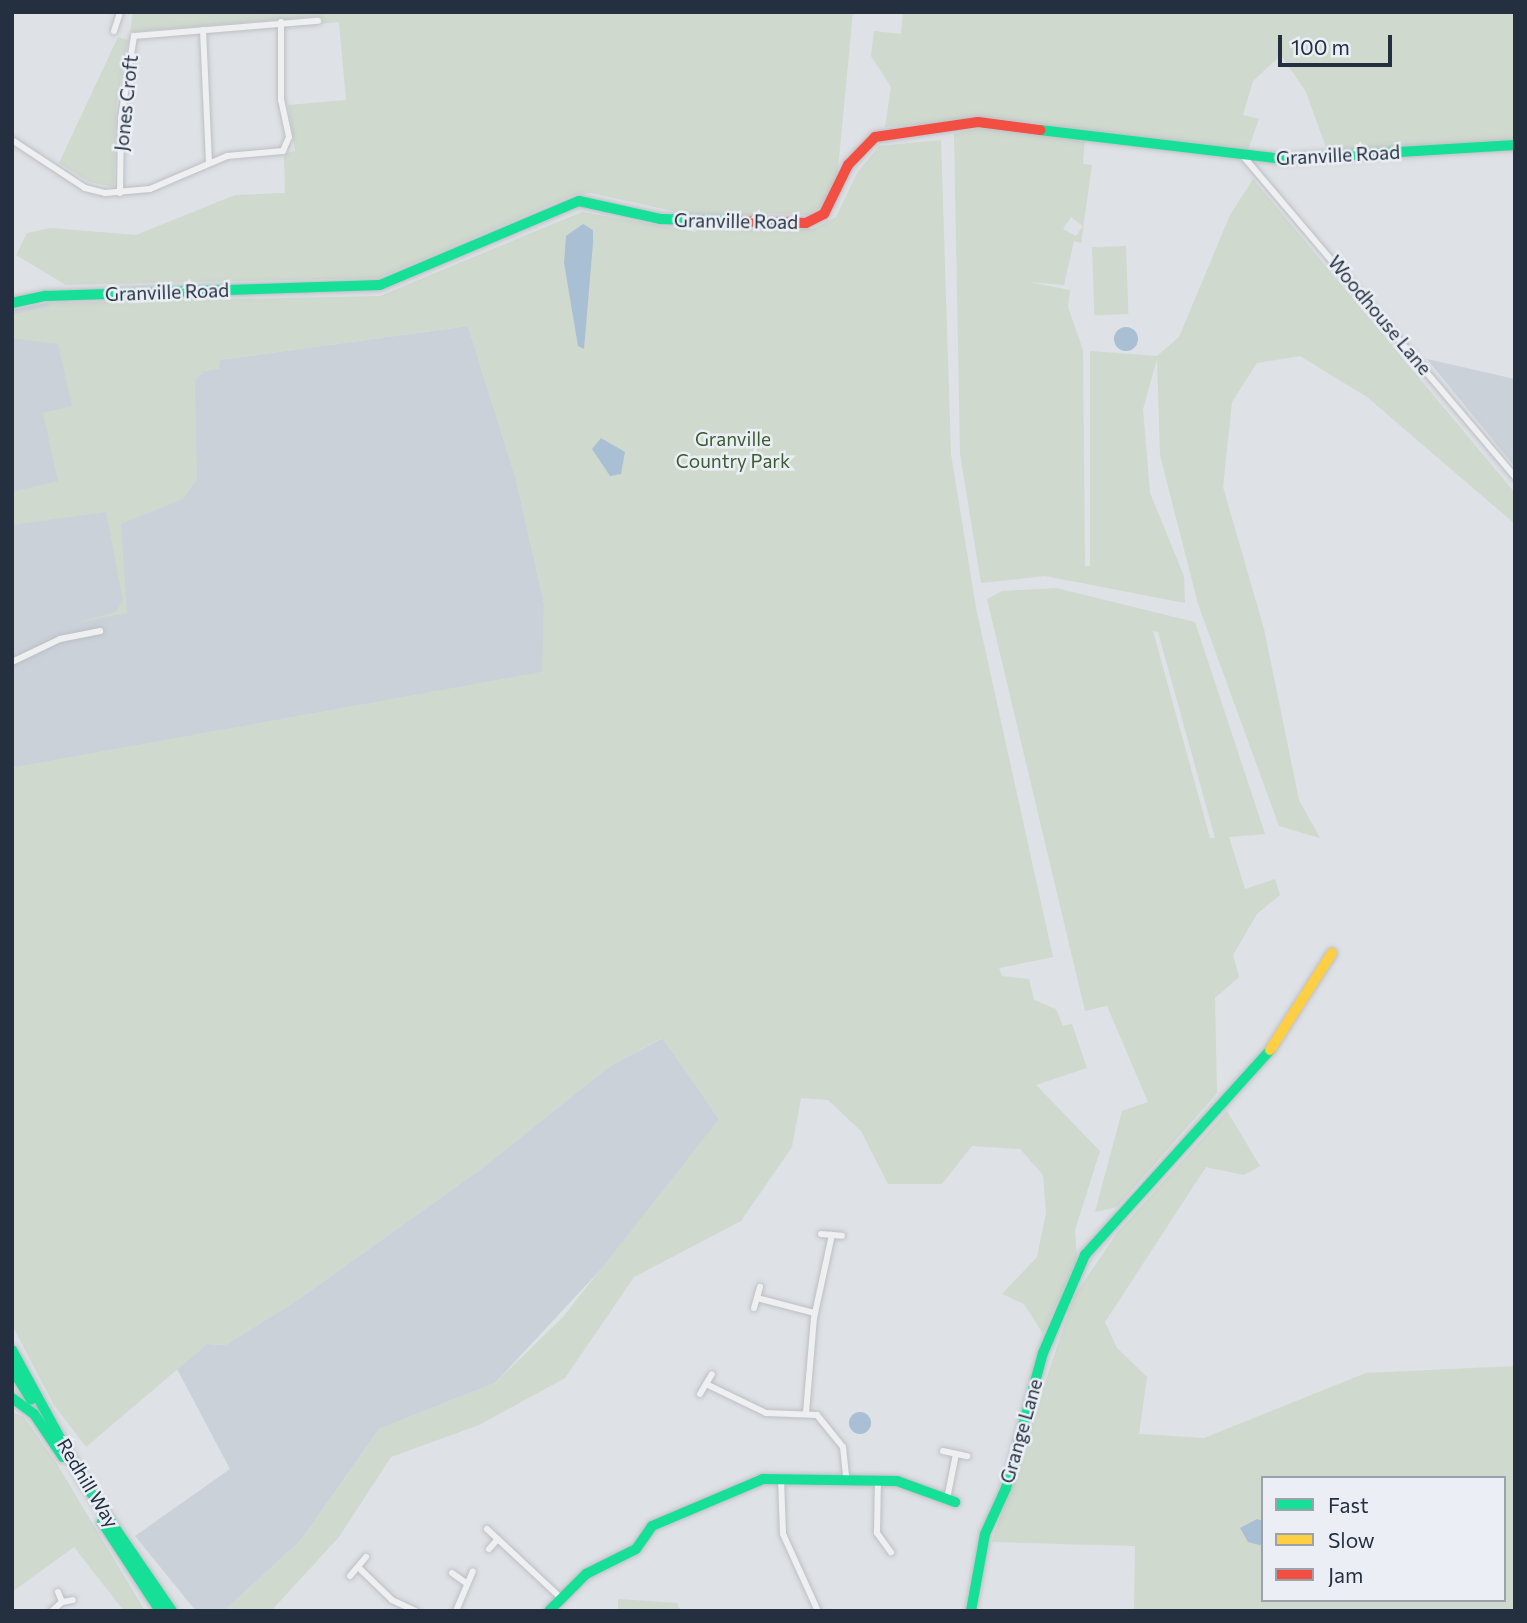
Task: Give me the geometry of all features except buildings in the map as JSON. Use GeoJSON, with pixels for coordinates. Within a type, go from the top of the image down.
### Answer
{"type":"FeatureCollection","features":[{"type":"Feature","properties":{"kind":"street"},"geometry":{"type":"LineString","coordinates":[[114,31],[120,12]]}},
{"type":"Feature","properties":{"kind":"street","name":"Jones Croft"},"geometry":{"type":"LineString","coordinates":[[120,193],[122,106],[134,36],[318,21]]}},
{"type":"Feature","properties":{"kind":"street"},"geometry":{"type":"LineString","coordinates":[[12,140],[85,188],[120,193],[150,189],[209,162],[289,146],[281,22]]}},
{"type":"Feature","properties":{"kind":"street"},"geometry":{"type":"LineString","coordinates":[[203,30],[209,162]]}},
{"type":"Feature","properties":{"kind":"street","name":"Granville Road"},"geometry":{"type":"LineString","coordinates":[[12,303],[46,296],[380,285],[579,201],[661,219],[806,223],[824,214],[848,165],[875,137],[978,122],[1243,156],[1312,159],[1515,145]]}},
{"type":"Feature","properties":{"kind":"street","name":"Woodhouse Lane"},"geometry":{"type":"LineString","coordinates":[[1243,156],[1515,477]]}},
{"type":"Feature","properties":{"kind":"street"},"geometry":{"type":"LineString","coordinates":[[12,662],[60,639],[100,631]]}},
{"type":"Feature","properties":{"kind":"street","name":"Grange Lane"},"geometry":{"type":"LineString","coordinates":[[971,1611],[985,1534],[1006,1488],[1057,1315],[1085,1255],[1286,1032],[1332,953]]}},
{"type":"Feature","properties":{"kind":"street"},"geometry":{"type":"LineString","coordinates":[[821,1234],[842,1236]]}},
{"type":"Feature","properties":{"kind":"street"},"geometry":{"type":"LineString","coordinates":[[806,1413],[814,1313],[832,1235]]}},
{"type":"Feature","properties":{"kind":"street"},"geometry":{"type":"LineString","coordinates":[[754,1308],[760,1287]]}},
{"type":"Feature","properties":{"kind":"street"},"geometry":{"type":"LineString","coordinates":[[757,1298],[814,1313]]}},
{"type":"Feature","properties":{"kind":"street","name":"Redhill Way"},"geometry":{"type":"LineString","coordinates":[[12,1350],[85,1484],[172,1611]]}},
{"type":"Feature","properties":{"kind":"street"},"geometry":{"type":"LineString","coordinates":[[12,1369],[48,1415]]}},
{"type":"Feature","properties":{"kind":"street"},"geometry":{"type":"LineString","coordinates":[[700,1394],[712,1374]]}},
{"type":"Feature","properties":{"kind":"street"},"geometry":{"type":"LineString","coordinates":[[706,1384],[766,1413],[806,1413],[830,1424],[846,1457],[846,1478]]}},
{"type":"Feature","properties":{"kind":"street","name":"Redhill Way"},"geometry":{"type":"LineString","coordinates":[[12,1398],[51,1437],[160,1611]]}},
{"type":"Feature","properties":{"kind":"street"},"geometry":{"type":"LineString","coordinates":[[943,1451],[967,1456]]}},
{"type":"Feature","properties":{"kind":"street"},"geometry":{"type":"LineString","coordinates":[[549,1611],[586,1574],[636,1549],[652,1526],[739,1486],[781,1479],[878,1479],[951,1501],[957,1454]]}},
{"type":"Feature","properties":{"kind":"street"},"geometry":{"type":"LineString","coordinates":[[781,1479],[783,1534],[816,1610]]}},
{"type":"Feature","properties":{"kind":"street"},"geometry":{"type":"LineString","coordinates":[[878,1479],[877,1533],[891,1552]]}},
{"type":"Feature","properties":{"kind":"street"},"geometry":{"type":"LineString","coordinates":[[487,1529],[561,1598]]}},
{"type":"Feature","properties":{"kind":"street"},"geometry":{"type":"LineString","coordinates":[[489,1549],[498,1539]]}},
{"type":"Feature","properties":{"kind":"street"},"geometry":{"type":"LineString","coordinates":[[350,1576],[366,1558]]}},
{"type":"Feature","properties":{"kind":"street"},"geometry":{"type":"LineString","coordinates":[[358,1567],[392,1600],[416,1611]]}},
{"type":"Feature","properties":{"kind":"street"},"geometry":{"type":"LineString","coordinates":[[456,1611],[465,1582],[473,1572]]}},
{"type":"Feature","properties":{"kind":"street"},"geometry":{"type":"LineString","coordinates":[[452,1573],[465,1582]]}},
{"type":"Feature","properties":{"kind":"street"},"geometry":{"type":"LineString","coordinates":[[58,1592],[62,1602]]}},
{"type":"Feature","properties":{"kind":"street"},"geometry":{"type":"LineString","coordinates":[[52,1611],[62,1602],[73,1600]]}},
{"type":"Feature","properties":{"kind":"shaded area"},"geometry":{"type":"Polygon","coordinates":[[[46,303],[205,371],[219,368],[219,360],[468,326],[516,479],[544,603],[543,672],[12,768],[12,310],[46,303]]]}},
{"type":"Feature","properties":{"kind":"shaded area"},"geometry":{"type":"Polygon","coordinates":[[[1427,359],[1515,379],[1515,467],[1427,359]]]}},
{"type":"Feature","properties":{"kind":"shaded area"},"geometry":{"type":"Polygon","coordinates":[[[663,1038],[719,1119],[642,1225],[495,1383],[379,1429],[301,1540],[224,1611],[196,1611],[135,1536],[230,1469],[177,1369],[207,1344],[225,1345],[293,1303],[485,1166],[610,1066],[663,1038]]]}},
{"type":"Feature","properties":{"kind":"green space","name":"Granville Country Park"},"geometry":{"type":"Polygon","coordinates":[[[133,12],[853,12],[837,179],[822,207],[807,215],[759,213],[759,231],[813,229],[836,217],[857,173],[879,146],[941,140],[951,454],[976,608],[1053,957],[999,968],[1002,976],[1029,979],[1034,1000],[1056,1009],[1063,1026],[1072,1024],[1087,1068],[1036,1085],[1100,1151],[1075,1230],[1077,1259],[1043,1334],[1024,1304],[1002,1294],[1037,1257],[1046,1213],[1043,1175],[1020,1149],[972,1146],[942,1184],[888,1184],[861,1131],[828,1100],[801,1098],[792,1147],[741,1221],[634,1277],[565,1378],[479,1425],[391,1457],[339,1537],[271,1611],[224,1611],[301,1540],[379,1429],[495,1383],[563,1317],[719,1119],[662,1038],[610,1066],[485,1166],[293,1303],[225,1345],[207,1344],[86,1447],[54,1405],[12,1325],[12,768],[542,672],[544,603],[516,479],[468,326],[220,360],[219,368],[205,371],[195,380],[197,479],[183,499],[121,524],[127,613],[74,623],[116,612],[123,600],[106,512],[12,525],[12,492],[58,481],[43,413],[72,406],[58,344],[12,338],[12,314],[51,306],[46,303],[380,296],[582,212],[696,232],[700,217],[591,193],[573,195],[379,278],[66,285],[16,255],[27,233],[50,228],[136,235],[235,195],[285,193],[284,154],[295,151],[288,105],[346,100],[339,22],[318,24],[318,16],[130,32],[133,12]]]}},
{"type":"Feature","properties":{"kind":"green space"},"geometry":{"type":"Polygon","coordinates":[[[903,12],[1515,12],[1515,139],[1328,153],[1306,92],[1281,55],[1253,81],[1243,115],[1259,119],[1248,150],[996,119],[885,127],[891,87],[871,56],[874,31],[901,34],[903,12]]]}},
{"type":"Feature","properties":{"kind":"green space"},"geometry":{"type":"Polygon","coordinates":[[[118,37],[128,40],[116,107],[114,187],[89,182],[59,163],[118,37]]]}},
{"type":"Feature","properties":{"kind":"green space"},"geometry":{"type":"Polygon","coordinates":[[[980,128],[1085,139],[1083,164],[1092,165],[1081,243],[1074,241],[1064,285],[1029,282],[1070,290],[1068,307],[1083,350],[1085,566],[1090,566],[1090,351],[1157,356],[1179,337],[1230,215],[1253,179],[1515,493],[1515,524],[1367,397],[1300,356],[1257,363],[1232,402],[1223,487],[1264,629],[1299,800],[1320,838],[1279,826],[1198,604],[1160,455],[1157,359],[1143,409],[1150,493],[1184,576],[1185,603],[1045,576],[981,583],[960,454],[954,134],[980,128]],[[1071,217],[1063,229],[1076,236],[1083,226],[1071,217]]]}},
{"type":"Feature","properties":{"kind":"green space"},"geometry":{"type":"Polygon","coordinates":[[[1126,246],[1128,314],[1094,315],[1092,247],[1126,246]]]}},
{"type":"Feature","properties":{"kind":"green space"},"geometry":{"type":"Polygon","coordinates":[[[1056,588],[1195,622],[1265,834],[1229,837],[1245,889],[1275,879],[1280,895],[1257,914],[1233,955],[1239,977],[1215,998],[1217,1093],[1117,1207],[1095,1212],[1122,1111],[1148,1102],[1107,1006],[1085,1011],[987,599],[1002,591],[1056,588]],[[1153,631],[1210,838],[1215,838],[1158,632],[1153,631]]]}},
{"type":"Feature","properties":{"kind":"green space"},"geometry":{"type":"Polygon","coordinates":[[[1227,1111],[1260,1166],[1244,1175],[1206,1167],[1105,1322],[1117,1348],[1147,1377],[1139,1434],[1204,1438],[1366,1373],[1515,1366],[1515,1611],[1134,1611],[1135,1546],[992,1542],[1074,1296],[1117,1233],[1227,1111]]]}},
{"type":"Feature","properties":{"kind":"green space"},"geometry":{"type":"Polygon","coordinates":[[[12,1412],[24,1417],[57,1464],[145,1611],[124,1611],[74,1547],[12,1592],[12,1412]]]}},
{"type":"Feature","properties":{"kind":"green space"},"geometry":{"type":"Polygon","coordinates":[[[618,1599],[677,1603],[681,1611],[618,1611],[618,1599]]]}},
{"type":"Feature","properties":{"kind":"water"},"geometry":{"type":"Polygon","coordinates":[[[583,224],[593,230],[584,349],[578,346],[564,263],[566,236],[583,224]]]}},
{"type":"Feature","properties":{"kind":"water"},"geometry":{"type":"Polygon","coordinates":[[[1126,327],[1135,330],[1138,339],[1135,348],[1126,351],[1117,348],[1114,339],[1117,330],[1126,327]]]}},
{"type":"Feature","properties":{"kind":"water"},"geometry":{"type":"Polygon","coordinates":[[[601,438],[625,452],[621,474],[610,476],[592,449],[601,438]]]}},
{"type":"Feature","properties":{"kind":"water"},"geometry":{"type":"Polygon","coordinates":[[[860,1412],[868,1415],[871,1423],[868,1431],[860,1434],[852,1431],[849,1423],[852,1415],[860,1412]]]}},
{"type":"Feature","properties":{"kind":"water"},"geometry":{"type":"Polygon","coordinates":[[[1257,1519],[1261,1520],[1261,1545],[1248,1542],[1240,1528],[1257,1519]]]}},
{"type":"Feature","properties":{"kind":"traffic: fast"},"geometry":{"type":"LineString","coordinates":[[1040,130],[1284,159],[1515,145]]}},
{"type":"Feature","properties":{"kind":"traffic: fast"},"geometry":{"type":"LineString","coordinates":[[12,303],[46,296],[380,285],[579,201],[661,219],[725,221]]}},
{"type":"Feature","properties":{"kind":"traffic: fast"},"geometry":{"type":"LineString","coordinates":[[971,1611],[985,1534],[1006,1488],[1043,1353],[1085,1255],[1270,1050]]}},
{"type":"Feature","properties":{"kind":"traffic: fast"},"geometry":{"type":"LineString","coordinates":[[12,1350],[85,1484],[172,1611]]}},
{"type":"Feature","properties":{"kind":"traffic: fast"},"geometry":{"type":"LineString","coordinates":[[12,1369],[31,1400]]}},
{"type":"Feature","properties":{"kind":"traffic: fast"},"geometry":{"type":"LineString","coordinates":[[12,1398],[34,1414],[63,1457]]}},
{"type":"Feature","properties":{"kind":"traffic: fast"},"geometry":{"type":"LineString","coordinates":[[549,1611],[586,1574],[636,1549],[652,1526],[763,1479],[897,1481],[955,1502]]}},
{"type":"Feature","properties":{"kind":"traffic: fast"},"geometry":{"type":"LineString","coordinates":[[102,1522],[160,1611]]}},
{"type":"Feature","properties":{"kind":"traffic: slow"},"geometry":{"type":"LineString","coordinates":[[1270,1050],[1332,953]]}},
{"type":"Feature","properties":{"kind":"traffic: jam"},"geometry":{"type":"LineString","coordinates":[[725,221],[806,223],[824,214],[848,165],[875,137],[978,122],[1040,130]]}}]}
